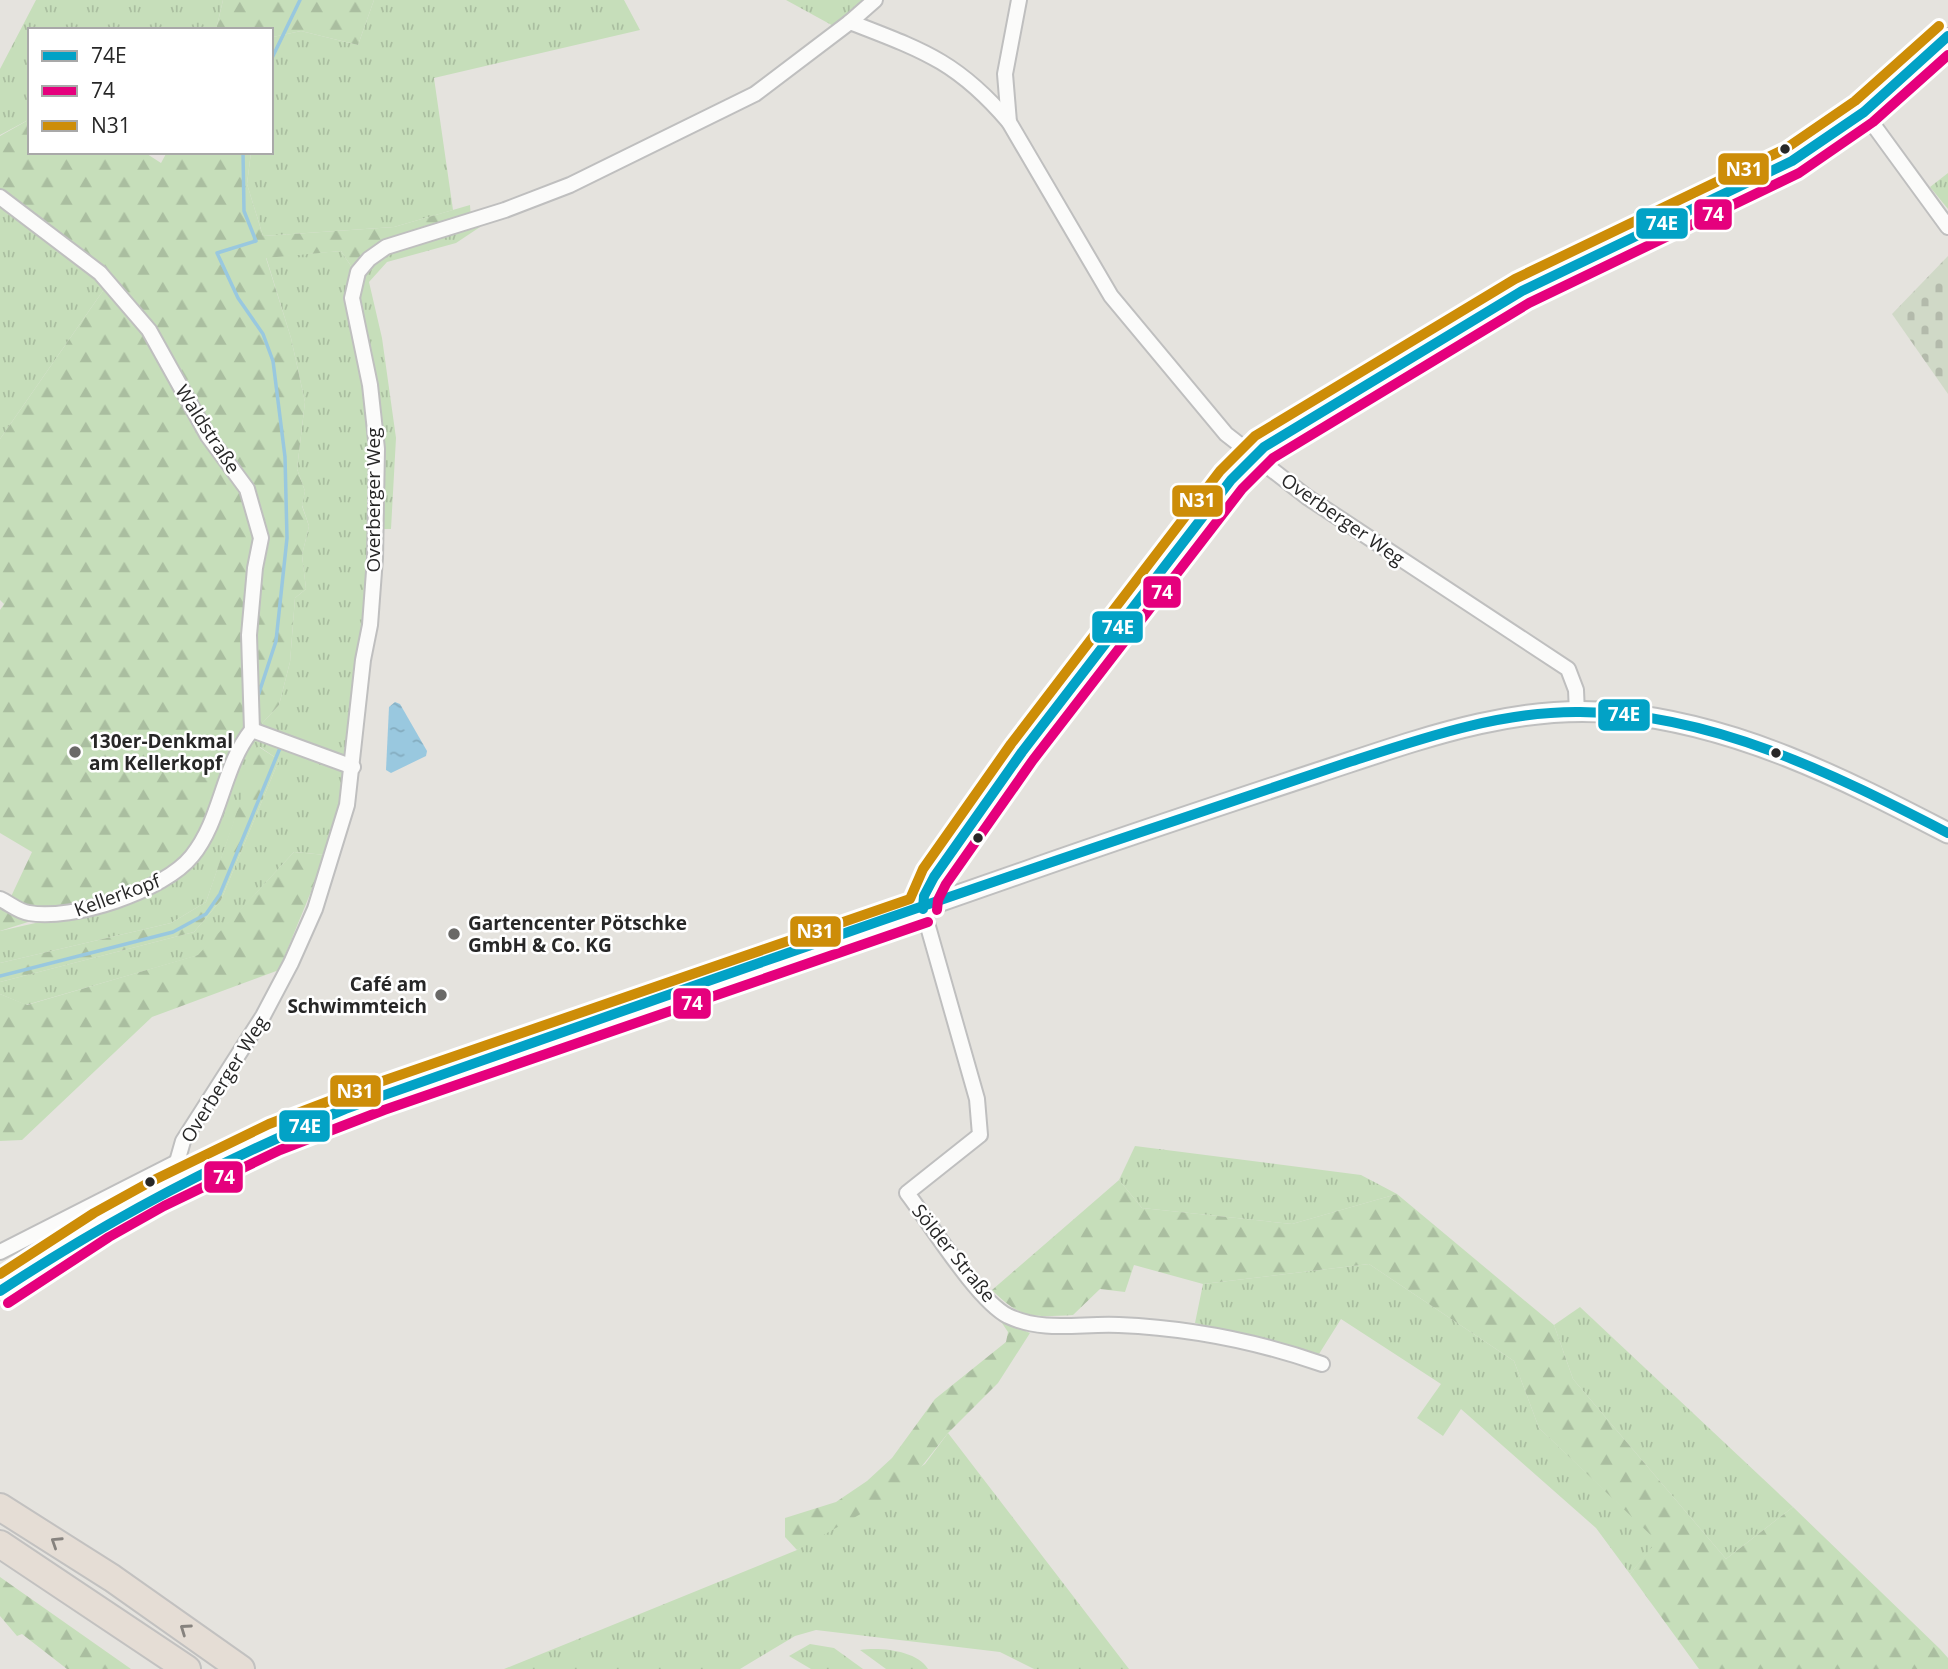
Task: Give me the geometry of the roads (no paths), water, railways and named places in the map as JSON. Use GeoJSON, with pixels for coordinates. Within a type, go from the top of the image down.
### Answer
{"type":"FeatureCollection","features":[{"type":"Feature","properties":{"kind":"highway"},"geometry":{"type":"LineString","coordinates":[[0,1507],[112,1578],[241,1669]]}},
{"type":"Feature","properties":{"kind":"highway"},"geometry":{"type":"LineString","coordinates":[[0,1544],[187,1669]]}},
{"type":"Feature","properties":{"kind":"main road"},"geometry":{"type":"LineString","coordinates":[[0,1291],[181,1171],[356,1105],[1177,819],[1415,741],[1484,723],[1577,713],[1612,713],[1695,725],[1777,751],[1948,833]]}},
{"type":"Feature","properties":{"kind":"street","name":"Overberger Weg"},"geometry":{"type":"LineString","coordinates":[[0,1252],[181,1171],[183,1141],[263,1016],[291,963],[333,858],[347,806],[353,767],[375,558],[377,449],[370,386],[352,299],[358,272],[369,259],[386,247],[505,210],[570,185],[755,94],[875,0]]}},
{"type":"Feature","properties":{"kind":"street","name":"Overberger Weg"},"geometry":{"type":"LineString","coordinates":[[1009,122],[1005,74],[1018,0]]}},
{"type":"Feature","properties":{"kind":"street","name":"Overberger Weg"},"geometry":{"type":"LineString","coordinates":[[850,22],[923,51],[958,71],[984,93],[1009,122],[1111,296],[1226,434],[1307,497],[1568,669],[1576,690],[1577,713]]}},
{"type":"Feature","properties":{"kind":"street"},"geometry":{"type":"LineString","coordinates":[[923,909],[924,896],[934,877],[1022,752],[1231,480],[1254,455],[1522,291],[1793,161],[1864,111],[1948,36]]}},
{"type":"Feature","properties":{"kind":"street"},"geometry":{"type":"LineString","coordinates":[[1864,111],[1948,227]]}},
{"type":"Feature","properties":{"kind":"street","name":"Waldstraße"},"geometry":{"type":"LineString","coordinates":[[0,197],[100,273],[149,330],[208,436],[247,489],[261,538],[255,568],[249,635],[253,730]]}},
{"type":"Feature","properties":{"kind":"street"},"geometry":{"type":"LineString","coordinates":[[253,730],[353,767]]}},
{"type":"Feature","properties":{"kind":"street","name":"Kellerkopf"},"geometry":{"type":"LineString","coordinates":[[0,899],[26,913],[63,914],[112,901],[162,882],[192,857],[209,828],[240,746],[253,730]]}},
{"type":"Feature","properties":{"kind":"street","name":"Sölder Straße"},"geometry":{"type":"LineString","coordinates":[[923,909],[976,1099],[979,1135],[907,1193],[980,1291],[1006,1315],[1036,1325],[1116,1324],[1190,1331],[1264,1344],[1322,1364]]}},
{"type":"Feature","properties":{"kind":"water"},"geometry":{"type":"Polygon","coordinates":[[[395,702],[400,704],[427,751],[426,756],[391,773],[386,770],[389,707],[395,702]]]}},
{"type":"Feature","properties":{"kind":"waterway"},"geometry":{"type":"LineString","coordinates":[[273,56],[300,0]]}},
{"type":"Feature","properties":{"kind":"waterway"},"geometry":{"type":"LineString","coordinates":[[243,154],[244,211],[256,241],[217,253],[238,298],[263,334],[273,361],[285,457],[287,538],[276,641],[258,696]]}},
{"type":"Feature","properties":{"kind":"waterway"},"geometry":{"type":"LineString","coordinates":[[0,976],[173,932],[206,914],[220,894],[280,748]]}},
{"type":"Feature","properties":{"kind":"place","name":"130er-Denkmal am Kellerkopf"},"geometry":{"type":"Point","coordinates":[75,752]}},
{"type":"Feature","properties":{"kind":"place","name":"Gartencenter Pötschke GmbH & Co. KG"},"geometry":{"type":"Point","coordinates":[454,934]}},
{"type":"Feature","properties":{"kind":"place","name":"Café am Schwimmteich"},"geometry":{"type":"Point","coordinates":[441,995]}}]}
